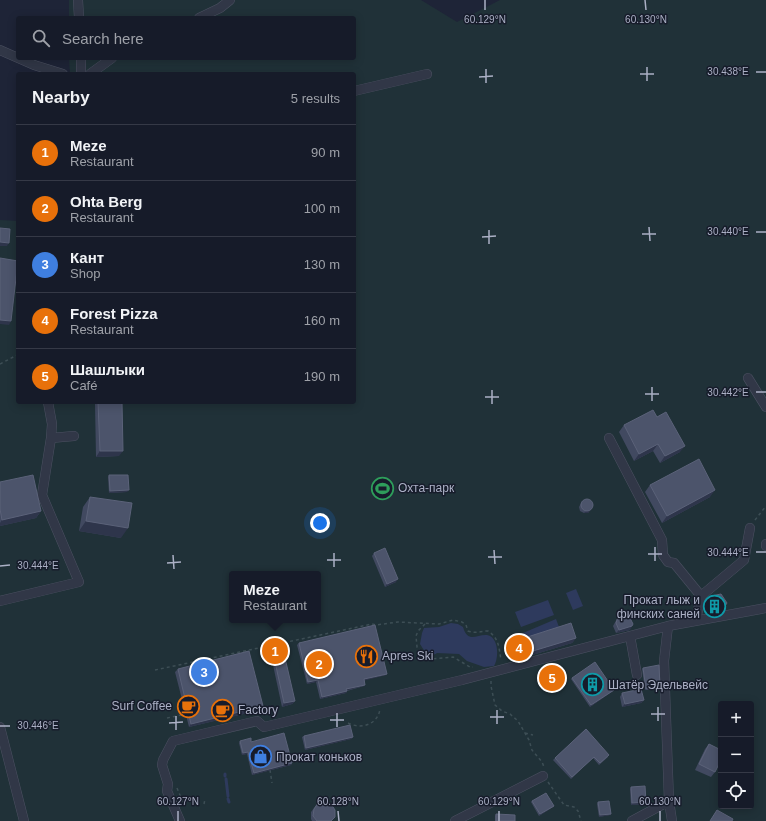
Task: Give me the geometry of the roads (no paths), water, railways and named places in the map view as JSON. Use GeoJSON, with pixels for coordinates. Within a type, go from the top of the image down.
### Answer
{"type":"FeatureCollection","features":[{"type":"Feature","properties":{"kind":"street"},"geometry":{"type":"LineString","coordinates":[[78,0],[79,16]]}},
{"type":"Feature","properties":{"kind":"street"},"geometry":{"type":"LineString","coordinates":[[203,16],[220,8],[230,0]]}},
{"type":"Feature","properties":{"kind":"street"},"geometry":{"type":"LineString","coordinates":[[0,50],[16,57]]}},
{"type":"Feature","properties":{"kind":"street"},"geometry":{"type":"LineString","coordinates":[[23,60],[56,72]]}},
{"type":"Feature","properties":{"kind":"street"},"geometry":{"type":"LineString","coordinates":[[80,60],[81,72]]}},
{"type":"Feature","properties":{"kind":"street"},"geometry":{"type":"LineString","coordinates":[[93,72],[109,60]]}},
{"type":"Feature","properties":{"kind":"street"},"geometry":{"type":"LineString","coordinates":[[356,91],[427,74]]}},
{"type":"Feature","properties":{"kind":"street"},"geometry":{"type":"LineString","coordinates":[[748,378],[766,408]]}},
{"type":"Feature","properties":{"kind":"street"},"geometry":{"type":"LineString","coordinates":[[0,601],[79,582],[42,495],[52,424],[48,404]]}},
{"type":"Feature","properties":{"kind":"street"},"geometry":{"type":"LineString","coordinates":[[51,438],[74,436]]}},
{"type":"Feature","properties":{"kind":"street"},"geometry":{"type":"LineString","coordinates":[[608,438],[662,540],[663,555],[668,562],[674,563],[701,596]]}},
{"type":"Feature","properties":{"kind":"street"},"geometry":{"type":"LineString","coordinates":[[696,620],[701,596],[744,560],[750,528]]}},
{"type":"Feature","properties":{"kind":"street"},"geometry":{"type":"LineString","coordinates":[[180,821],[167,791],[168,784],[162,765],[172,741],[257,721],[264,727],[383,699],[497,667],[668,626],[766,608]]}},
{"type":"Feature","properties":{"kind":"street"},"geometry":{"type":"LineString","coordinates":[[668,626],[664,661],[669,801],[672,821]]}},
{"type":"Feature","properties":{"kind":"street"},"geometry":{"type":"LineString","coordinates":[[630,636],[637,674]]}},
{"type":"Feature","properties":{"kind":"street"},"geometry":{"type":"LineString","coordinates":[[0,727],[24,821]]}},
{"type":"Feature","properties":{"kind":"street"},"geometry":{"type":"LineString","coordinates":[[455,821],[543,776]]}},
{"type":"Feature","properties":{"kind":"street"},"geometry":{"type":"LineString","coordinates":[[632,821],[669,801]]}},
{"type":"Feature","properties":{"kind":"water"},"geometry":{"type":"Polygon","coordinates":[[[576,589],[583,606],[573,610],[566,593],[576,589]]]}},
{"type":"Feature","properties":{"kind":"water"},"geometry":{"type":"Polygon","coordinates":[[[548,600],[554,615],[521,627],[515,612],[548,600]]]}},
{"type":"Feature","properties":{"kind":"water"},"geometry":{"type":"Polygon","coordinates":[[[556,619],[559,627],[526,640],[523,633],[556,619]]]}},
{"type":"Feature","properties":{"kind":"water"},"geometry":{"type":"Polygon","coordinates":[[[451,623],[458,624],[463,627],[467,635],[470,637],[487,635],[494,640],[497,648],[497,658],[494,666],[484,667],[467,661],[459,654],[437,653],[431,655],[423,649],[420,644],[424,628],[439,627],[451,623]]]}},
{"type":"Feature","properties":{"kind":"waterway"},"geometry":{"type":"LineString","coordinates":[[226,779],[228,796]]}},
{"type":"Feature","properties":{"kind":"place","name":"Охта-парк"},"geometry":{"type":"Point","coordinates":[383,488]}},
{"type":"Feature","properties":{"kind":"place","name":"Прокат лыж и финских саней"},"geometry":{"type":"Point","coordinates":[715,607]}},
{"type":"Feature","properties":{"kind":"place","name":"Forest Pizza"},"geometry":{"type":"Point","coordinates":[519,648]}},
{"type":"Feature","properties":{"kind":"place","name":"Meze"},"geometry":{"type":"Point","coordinates":[275,651]}},
{"type":"Feature","properties":{"kind":"place","name":"Apres Ski"},"geometry":{"type":"Point","coordinates":[366,656]}},
{"type":"Feature","properties":{"kind":"place","name":"Ohta Berg"},"geometry":{"type":"Point","coordinates":[319,664]}},
{"type":"Feature","properties":{"kind":"place","name":"Кант"},"geometry":{"type":"Point","coordinates":[204,672]}},
{"type":"Feature","properties":{"kind":"place","name":"Шашлыки"},"geometry":{"type":"Point","coordinates":[552,678]}},
{"type":"Feature","properties":{"kind":"place","name":"Шатёр Эдельвейс"},"geometry":{"type":"Point","coordinates":[592,685]}},
{"type":"Feature","properties":{"kind":"place","name":"Surf Coffee"},"geometry":{"type":"Point","coordinates":[188,706]}},
{"type":"Feature","properties":{"kind":"place","name":"Factory"},"geometry":{"type":"Point","coordinates":[222,710]}},
{"type":"Feature","properties":{"kind":"place","name":"Прокат коньков"},"geometry":{"type":"Point","coordinates":[261,757]}}]}
